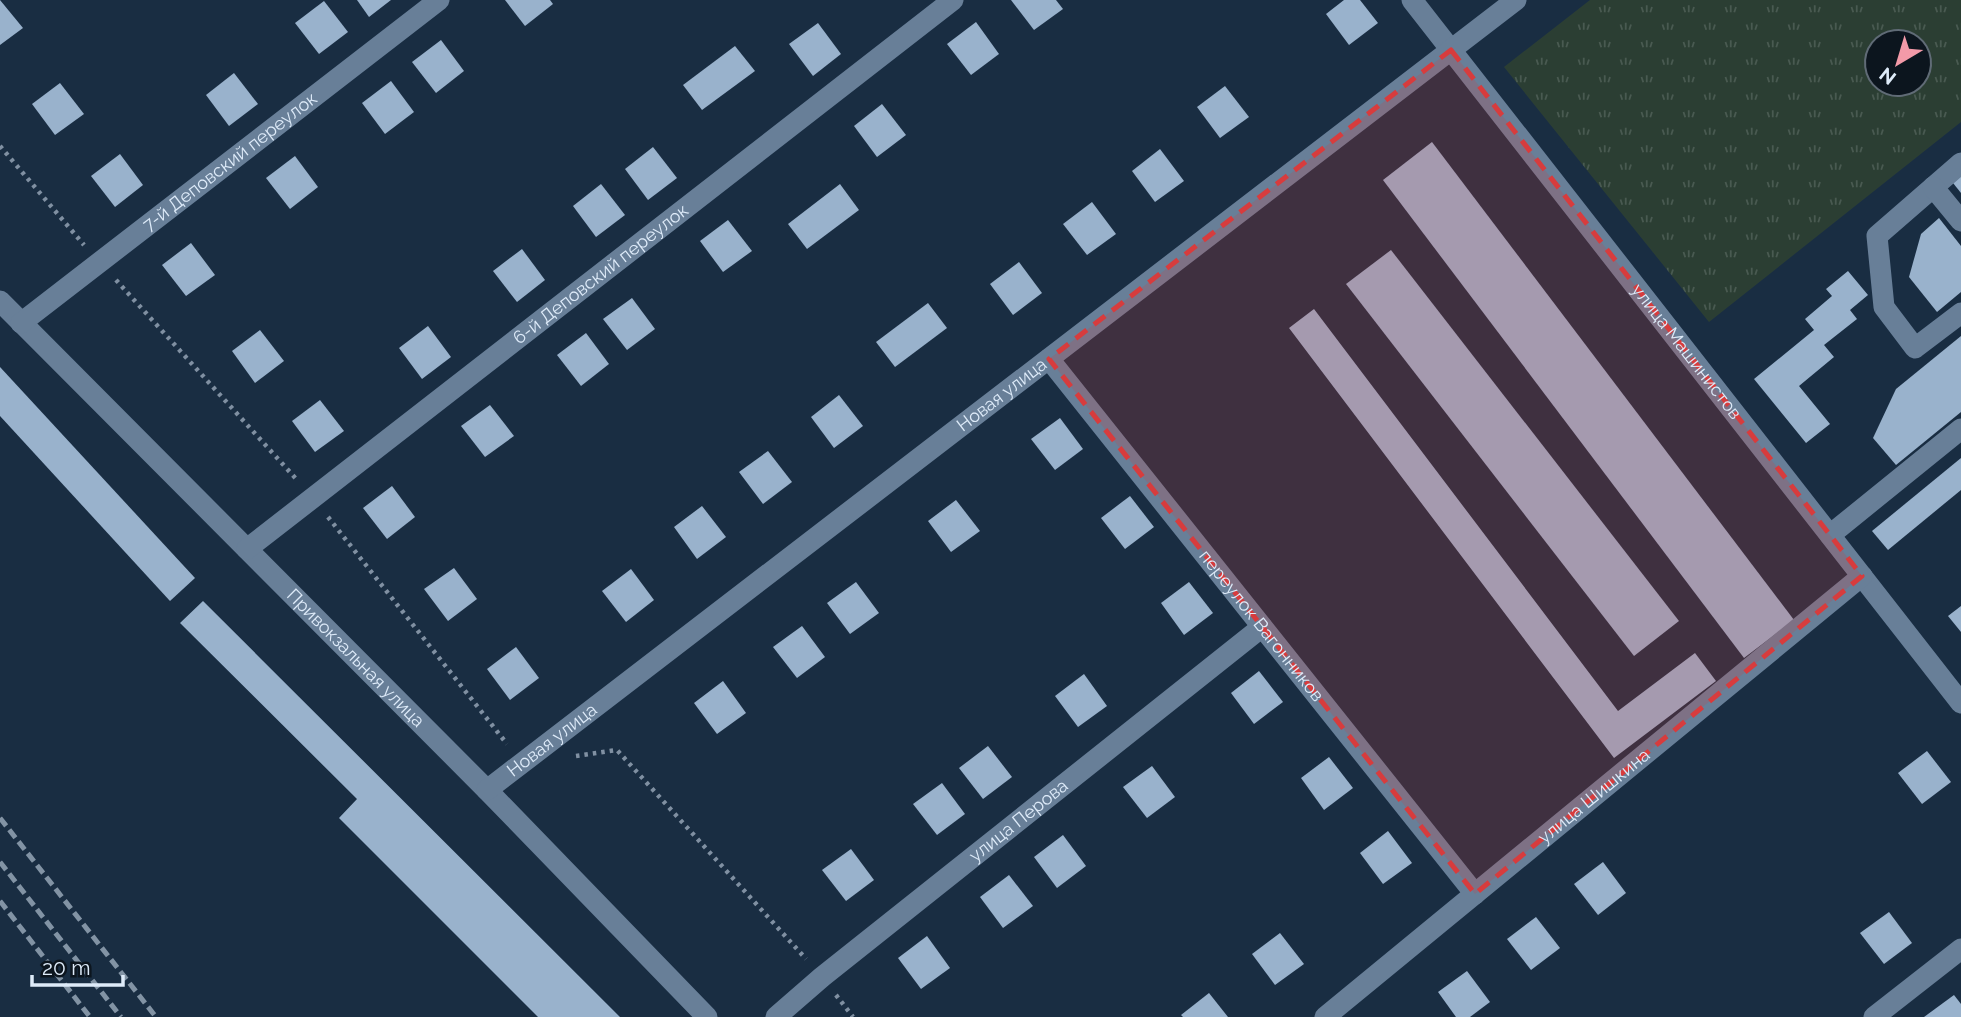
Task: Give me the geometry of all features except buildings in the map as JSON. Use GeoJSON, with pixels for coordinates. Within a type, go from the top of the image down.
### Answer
{"type":"FeatureCollection","features":[{"type":"Feature","properties":{"kind":"street","name":"7-й Деповский переулок"},"geometry":{"type":"LineString","coordinates":[[22,323],[439,0]]}},
{"type":"Feature","properties":{"kind":"street","name":"6-й Деповский переулок"},"geometry":{"type":"LineString","coordinates":[[247,549],[953,0]]}},
{"type":"Feature","properties":{"kind":"street","name":"улица Машинистов"},"geometry":{"type":"LineString","coordinates":[[1412,0],[1961,703]]}},
{"type":"Feature","properties":{"kind":"street","name":"Новая улица"},"geometry":{"type":"LineString","coordinates":[[487,790],[1516,0]]}},
{"type":"Feature","properties":{"kind":"street"},"geometry":{"type":"LineString","coordinates":[[1961,163],[1877,236],[1884,307],[1915,348],[1961,313]]}},
{"type":"Feature","properties":{"kind":"street"},"geometry":{"type":"LineString","coordinates":[[1933,187],[1961,221]]}},
{"type":"Feature","properties":{"kind":"street","name":"Привокзальная улица"},"geometry":{"type":"LineString","coordinates":[[0,301],[487,790],[707,1017]]}},
{"type":"Feature","properties":{"kind":"street","name":"переулок Вагонников"},"geometry":{"type":"LineString","coordinates":[[1049,359],[1475,894]]}},
{"type":"Feature","properties":{"kind":"street"},"geometry":{"type":"LineString","coordinates":[[1830,535],[1961,429]]}},
{"type":"Feature","properties":{"kind":"street","name":"улица Шишкина"},"geometry":{"type":"LineString","coordinates":[[1325,1017],[1862,576]]}},
{"type":"Feature","properties":{"kind":"street","name":"улица Перова"},"geometry":{"type":"LineString","coordinates":[[776,1017],[822,977],[1262,627]]}},
{"type":"Feature","properties":{"kind":"street"},"geometry":{"type":"LineString","coordinates":[[1874,1017],[1961,949]]}},
{"type":"Feature","properties":{"kind":"path"},"geometry":{"type":"LineString","coordinates":[[0,146],[100,262],[313,498],[522,763]]}},
{"type":"Feature","properties":{"kind":"path"},"geometry":{"type":"LineString","coordinates":[[562,758],[617,750],[822,977],[853,1017]]}},
{"type":"Feature","properties":{"kind":"highlighted area"},"geometry":{"type":"Polygon","coordinates":[[[1451,50],[1862,576],[1475,894],[1049,359],[1451,50]]]}},
{"type":"Feature","properties":{"kind":"green space"},"geometry":{"type":"Polygon","coordinates":[[[1590,0],[1961,0],[1961,122],[1709,322],[1504,67],[1590,0]]]}},
{"type":"Feature","properties":{"kind":"railway"},"geometry":{"type":"LineString","coordinates":[[0,818],[156,1017]]}},
{"type":"Feature","properties":{"kind":"railway"},"geometry":{"type":"LineString","coordinates":[[0,862],[121,1017]]}},
{"type":"Feature","properties":{"kind":"railway"},"geometry":{"type":"LineString","coordinates":[[0,901],[90,1017]]}}]}
